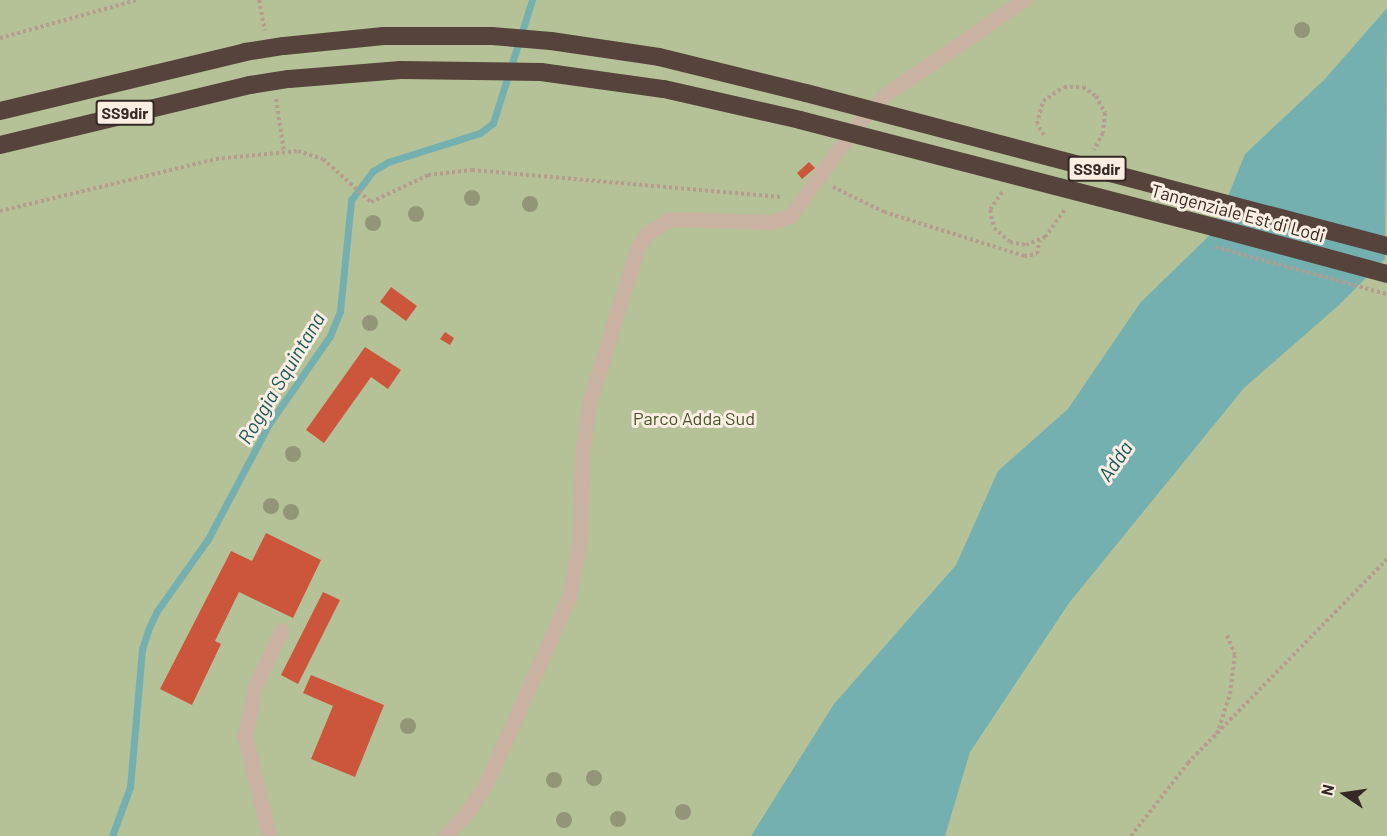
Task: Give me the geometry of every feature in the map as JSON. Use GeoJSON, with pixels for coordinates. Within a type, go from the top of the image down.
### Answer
{"type":"FeatureCollection","features":[{"type":"Feature","properties":{"kind":"highway","name":"Tangenziale Est di Lodi"},"geometry":{"type":"LineString","coordinates":[[0,111],[245,52],[284,46],[384,36],[530,39],[648,54],[806,93],[1387,246]]}},
{"type":"Feature","properties":{"kind":"highway","name":"Tangenziale Est di Lodi"},"geometry":{"type":"LineString","coordinates":[[0,145],[250,85],[289,79],[401,70],[521,71],[664,89],[800,120],[1387,274]]}},
{"type":"Feature","properties":{"kind":"street"},"geometry":{"type":"LineString","coordinates":[[445,836],[466,814],[486,784],[569,597],[580,537],[588,411],[637,249],[646,234],[670,219],[771,222],[790,216],[806,199],[858,123],[886,94],[1024,0]]}},
{"type":"Feature","properties":{"kind":"street"},"geometry":{"type":"LineString","coordinates":[[268,836],[245,736],[255,686],[282,630]]}},
{"type":"Feature","properties":{"kind":"path"},"geometry":{"type":"LineString","coordinates":[[0,38],[137,0]]}},
{"type":"Feature","properties":{"kind":"path"},"geometry":{"type":"LineString","coordinates":[[1049,138],[1037,124],[1043,101],[1050,93],[1073,85],[1096,96]]}},
{"type":"Feature","properties":{"kind":"path"},"geometry":{"type":"LineString","coordinates":[[0,211],[249,155],[310,154],[323,159],[365,199],[377,201],[409,181],[429,175],[472,170],[806,199]]}},
{"type":"Feature","properties":{"kind":"path"},"geometry":{"type":"LineString","coordinates":[[819,180],[884,212],[1024,255],[1037,254],[1040,240]]}},
{"type":"Feature","properties":{"kind":"path"},"geometry":{"type":"LineString","coordinates":[[1012,192],[997,194],[990,219],[1000,236],[1026,245]]}},
{"type":"Feature","properties":{"kind":"path"},"geometry":{"type":"LineString","coordinates":[[1058,204],[1069,207]]}},
{"type":"Feature","properties":{"kind":"path"},"geometry":{"type":"LineString","coordinates":[[1205,244],[1387,294]]}},
{"type":"Feature","properties":{"kind":"path"},"geometry":{"type":"LineString","coordinates":[[1131,836],[1188,763],[1387,559]]}},
{"type":"Feature","properties":{"kind":"path"},"geometry":{"type":"LineString","coordinates":[[1217,735],[1230,694],[1235,655],[1226,633]]}},
{"type":"Feature","properties":{"kind":"green space","name":"Parco Adda Sud"},"geometry":{"type":"Polygon","coordinates":[[[0,0],[1387,0],[1387,836],[0,836],[0,0]]]}},
{"type":"Feature","properties":{"kind":"water","name":"Adda"},"geometry":{"type":"Polygon","coordinates":[[[1387,8],[1385,259],[1338,306],[1244,388],[1069,603],[970,752],[945,836],[751,836],[834,704],[956,565],[998,471],[1068,409],[1140,303],[1214,231],[1245,154],[1325,79],[1387,8]]]}},
{"type":"Feature","properties":{"kind":"building"},"geometry":{"type":"Polygon","coordinates":[[[809,162],[815,168],[802,179],[797,173],[809,162]]]}},
{"type":"Feature","properties":{"kind":"building"},"geometry":{"type":"Polygon","coordinates":[[[391,287],[417,306],[406,321],[380,302],[391,287]]]}},
{"type":"Feature","properties":{"kind":"building"},"geometry":{"type":"Polygon","coordinates":[[[445,332],[454,338],[450,345],[440,339],[445,332]]]}},
{"type":"Feature","properties":{"kind":"building"},"geometry":{"type":"Polygon","coordinates":[[[365,347],[401,370],[388,389],[371,377],[324,443],[306,430],[365,347]]]}},
{"type":"Feature","properties":{"kind":"building"},"geometry":{"type":"Polygon","coordinates":[[[266,533],[321,560],[293,618],[239,592],[215,641],[221,644],[192,705],[160,689],[231,551],[252,561],[266,533]]]}},
{"type":"Feature","properties":{"kind":"building"},"geometry":{"type":"Polygon","coordinates":[[[323,592],[340,600],[298,684],[281,675],[323,592]]]}},
{"type":"Feature","properties":{"kind":"building"},"geometry":{"type":"Polygon","coordinates":[[[311,675],[384,705],[355,777],[311,759],[333,706],[303,693],[311,675]]]}},
{"type":"Feature","properties":{"kind":"waterway","name":"Roggia Squintana"},"geometry":{"type":"LineString","coordinates":[[112,836],[130,787],[142,649],[148,630],[157,611],[208,539],[269,424],[330,336],[340,311],[351,200],[373,171],[388,162],[480,133],[493,123],[532,0]]}}]}
